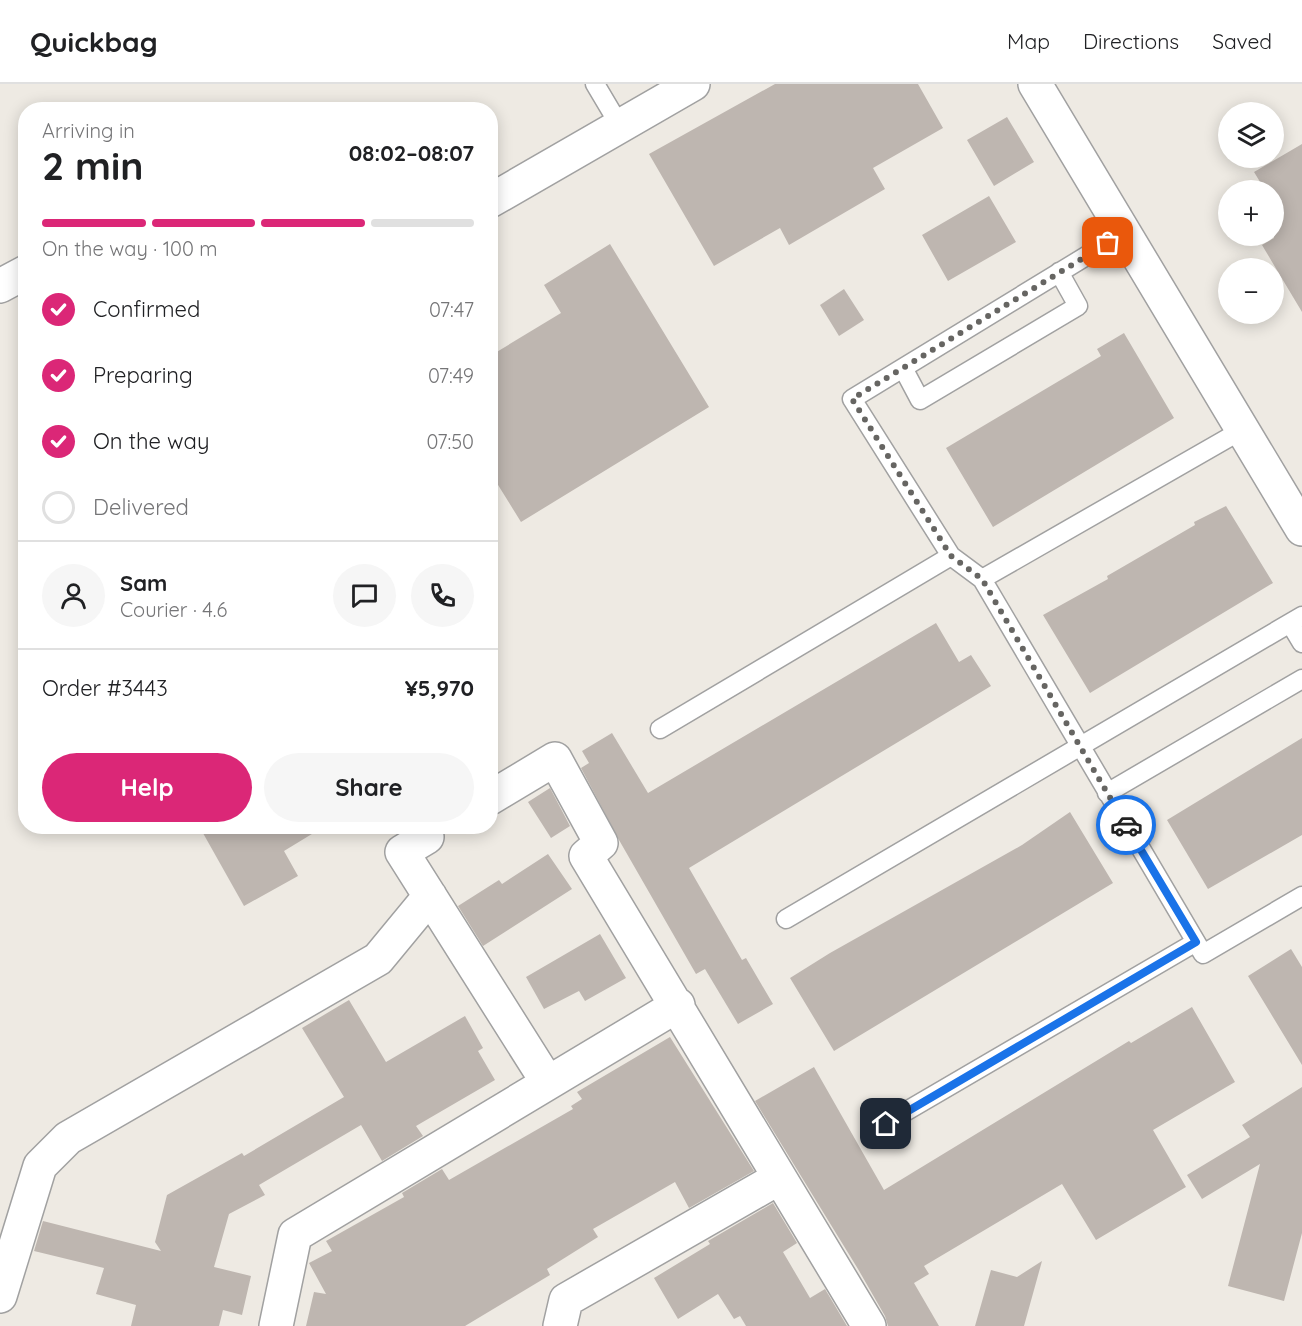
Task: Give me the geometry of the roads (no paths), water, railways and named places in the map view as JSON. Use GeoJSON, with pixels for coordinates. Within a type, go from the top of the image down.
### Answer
{"type":"FeatureCollection","features":[{"type":"Feature","properties":{"kind":"street"},"geometry":{"type":"LineString","coordinates":[[498,196],[693,84]]}},
{"type":"Feature","properties":{"kind":"street"},"geometry":{"type":"LineString","coordinates":[[1035,84],[1302,529]]}},
{"type":"Feature","properties":{"kind":"street"},"geometry":{"type":"LineString","coordinates":[[0,286],[18,276]]}},
{"type":"Feature","properties":{"kind":"street"},"geometry":{"type":"LineString","coordinates":[[498,793],[555,759],[601,843],[586,855],[869,1326]]}},
{"type":"Feature","properties":{"kind":"street"},"geometry":{"type":"LineString","coordinates":[[426,834],[402,852],[548,1083]]}},
{"type":"Feature","properties":{"kind":"street"},"geometry":{"type":"LineString","coordinates":[[0,1296],[40,1167],[68,1138],[378,959],[430,896]]}},
{"type":"Feature","properties":{"kind":"street"},"geometry":{"type":"LineString","coordinates":[[276,1326],[295,1235],[678,1005]]}},
{"type":"Feature","properties":{"kind":"street"},"geometry":{"type":"LineString","coordinates":[[560,1326],[566,1300],[779,1178]]}},
{"type":"Feature","properties":{"kind":"lane"},"geometry":{"type":"LineString","coordinates":[[595,84],[620,126]]}},
{"type":"Feature","properties":{"kind":"lane"},"geometry":{"type":"LineString","coordinates":[[1124,234],[852,399],[951,556],[982,579],[1203,954],[1302,896]]}},
{"type":"Feature","properties":{"kind":"lane"},"geometry":{"type":"LineString","coordinates":[[903,368],[920,400],[1078,306],[1059,272]]}},
{"type":"Feature","properties":{"kind":"lane"},"geometry":{"type":"LineString","coordinates":[[982,579],[1242,430]]}},
{"type":"Feature","properties":{"kind":"lane"},"geometry":{"type":"LineString","coordinates":[[660,729],[951,556]]}},
{"type":"Feature","properties":{"kind":"lane"},"geometry":{"type":"LineString","coordinates":[[786,919],[1078,745],[1296,620],[1302,643]]}},
{"type":"Feature","properties":{"kind":"lane"},"geometry":{"type":"LineString","coordinates":[[1107,793],[1302,679]]}},
{"type":"Feature","properties":{"kind":"lane"},"geometry":{"type":"LineString","coordinates":[[886,1124],[1196,942]]}}]}
